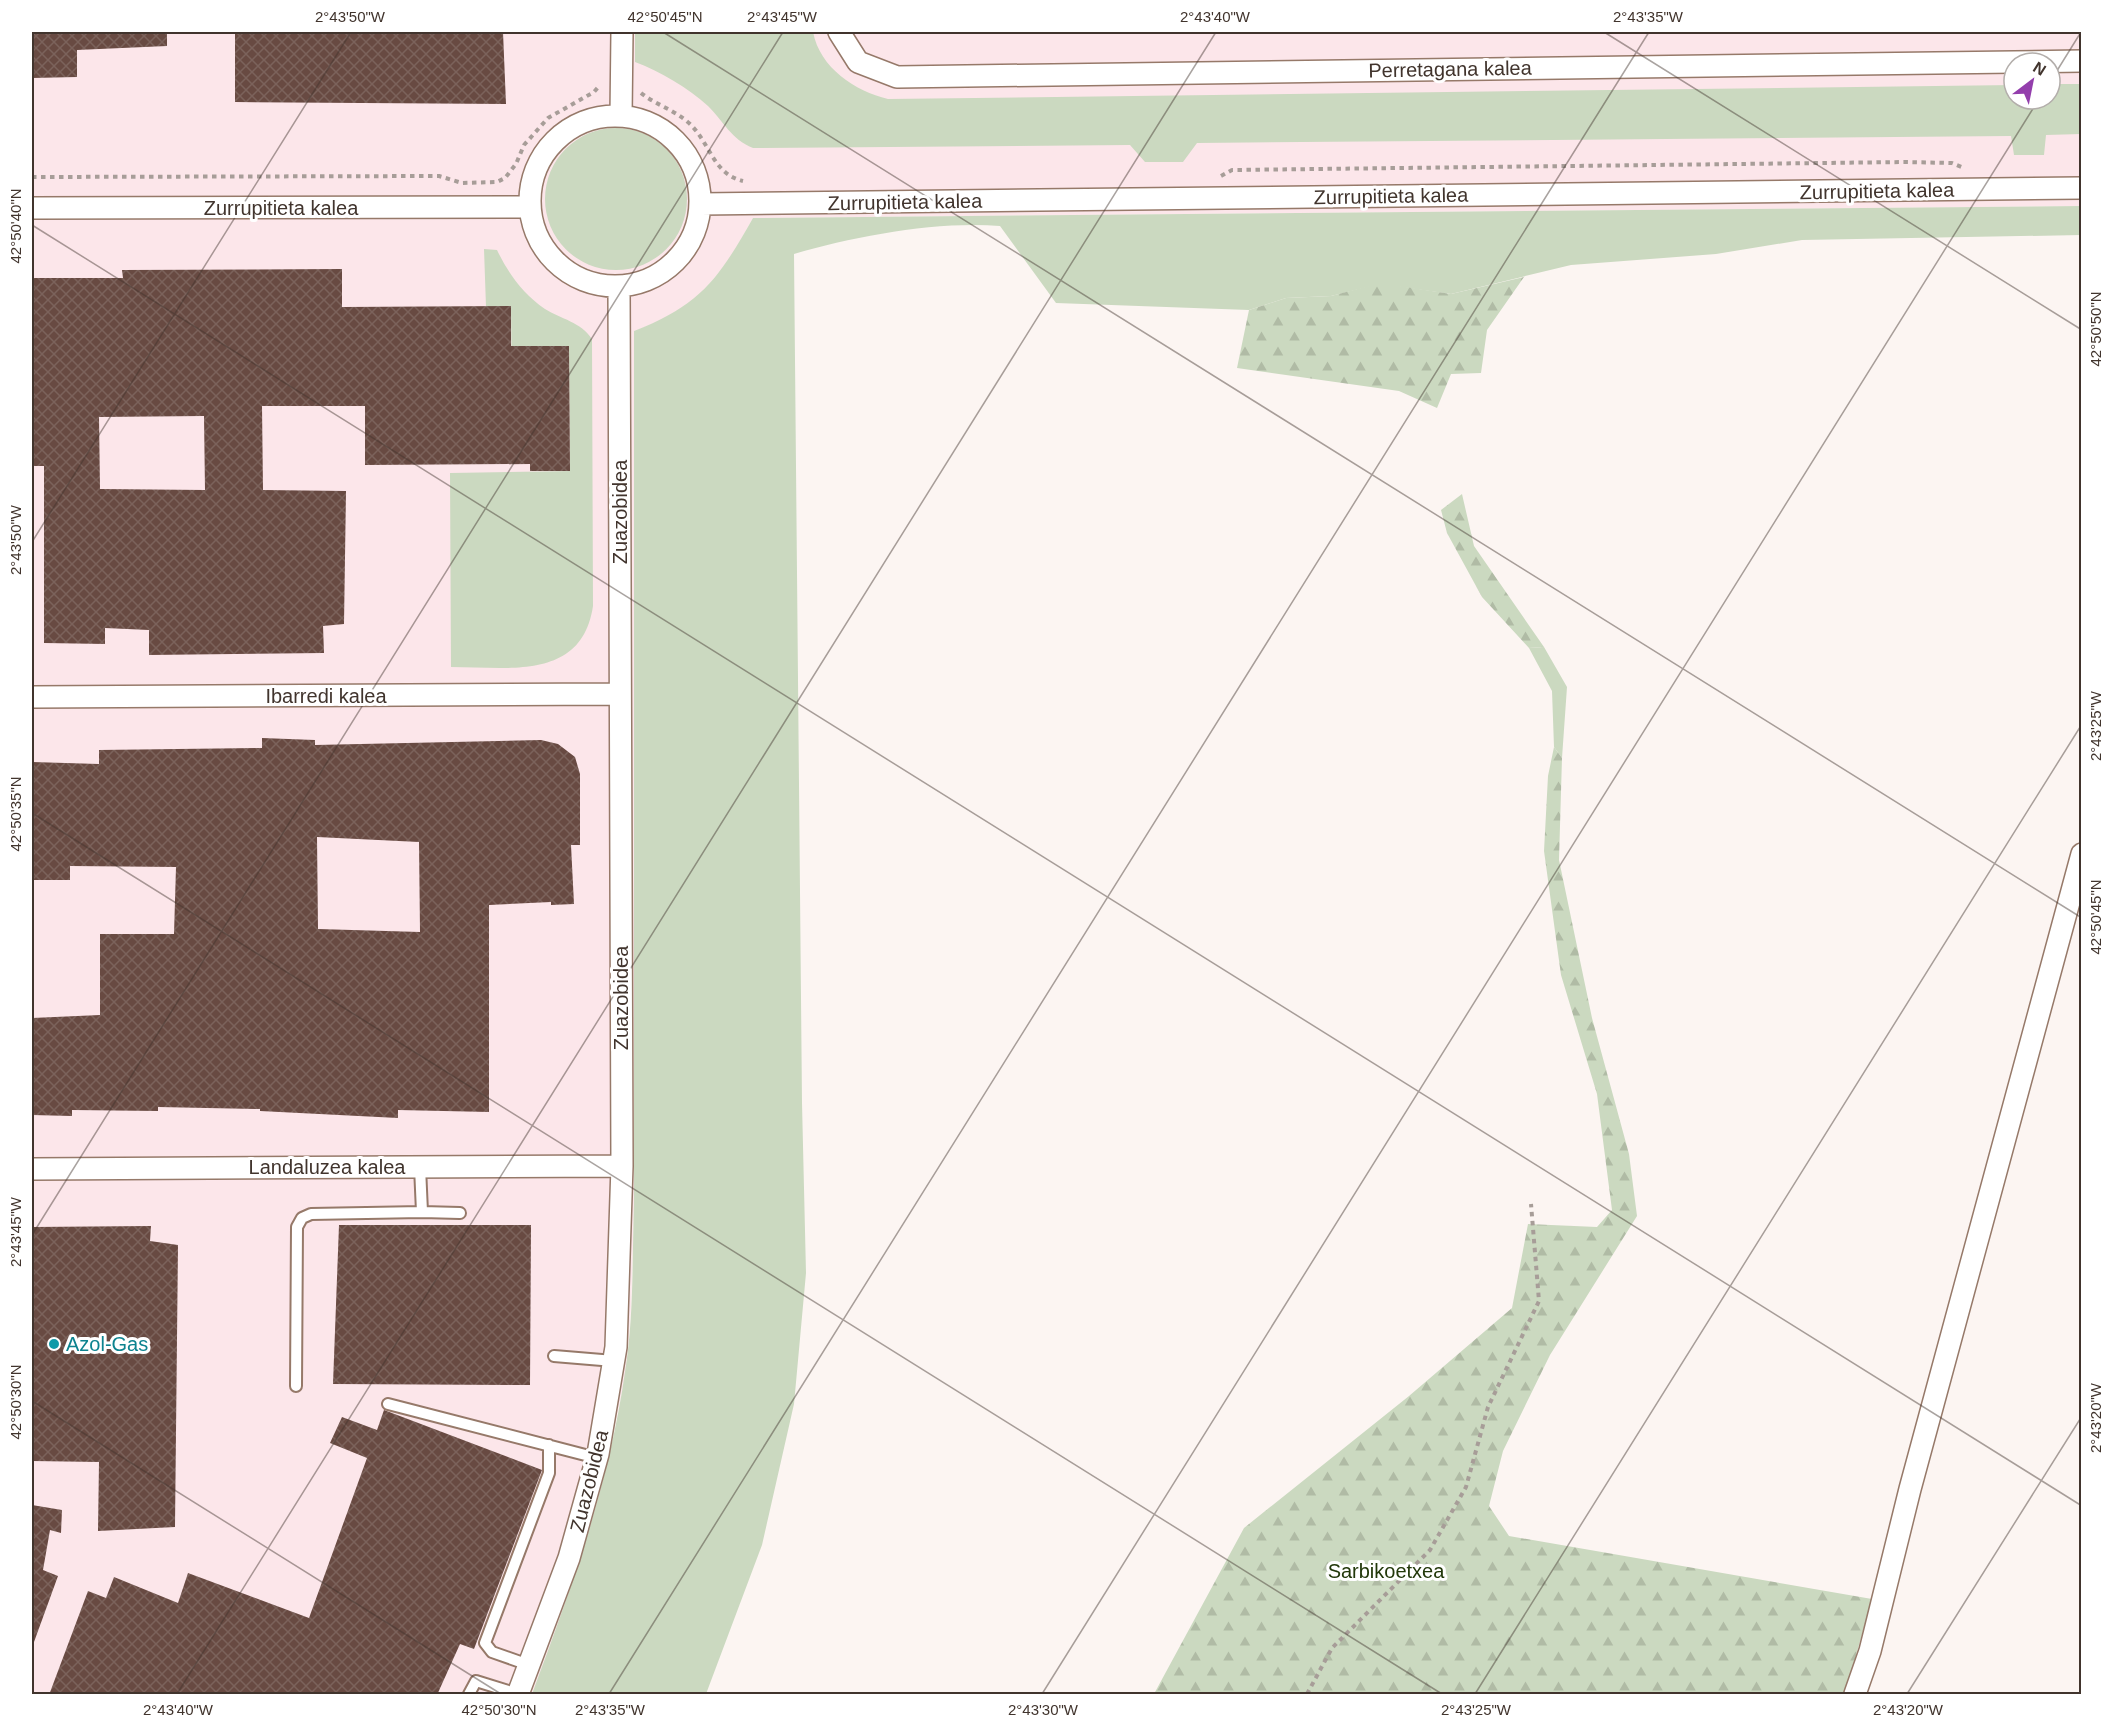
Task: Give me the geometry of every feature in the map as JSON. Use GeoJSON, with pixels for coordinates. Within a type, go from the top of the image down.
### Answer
{"type":"FeatureCollection","features":[{"type":"Feature","properties":{"kind":"street"},"geometry":{"type":"LineString","coordinates":[[621,116],[622,32]]}},
{"type":"Feature","properties":{"kind":"street","name":"Perretagana kalea"},"geometry":{"type":"LineString","coordinates":[[839,32],[858,62],[897,77],[2082,61]]}},
{"type":"Feature","properties":{"kind":"street"},"geometry":{"type":"LineString","coordinates":[[621,116],[647,122],[670,135],[687,154],[698,178],[701,204],[698,225],[689,244],[676,261],[660,274],[640,283],[619,286],[597,284],[577,277],[559,265],[545,248],[535,228],[530,207],[531,186],[537,166],[548,148],[580,123],[600,117],[621,116]]}},
{"type":"Feature","properties":{"kind":"street","name":"Zurrupitieta kalea"},"geometry":{"type":"LineString","coordinates":[[701,204],[2082,188]]}},
{"type":"Feature","properties":{"kind":"street","name":"Zurrupitieta kalea"},"geometry":{"type":"LineString","coordinates":[[32,208],[530,207]]}},
{"type":"Feature","properties":{"kind":"street","name":"Zuazobidea"},"geometry":{"type":"LineString","coordinates":[[518,1694],[569,1558],[597,1458],[614,1361],[622,1166],[619,286]]}},
{"type":"Feature","properties":{"kind":"street","name":"Ibarredi kalea"},"geometry":{"type":"LineString","coordinates":[[32,697],[620,694]]}},
{"type":"Feature","properties":{"kind":"street"},"geometry":{"type":"LineString","coordinates":[[1856,1695],[1870,1651],[1913,1477],[2082,854]]}},
{"type":"Feature","properties":{"kind":"street","name":"Landaluzea kalea"},"geometry":{"type":"LineString","coordinates":[[32,1168],[622,1166]]}},
{"type":"Feature","properties":{"kind":"lane"},"geometry":{"type":"LineString","coordinates":[[420,1167],[422,1212]]}},
{"type":"Feature","properties":{"kind":"lane"},"geometry":{"type":"LineString","coordinates":[[296,1386],[297,1227],[302,1218],[311,1214],[460,1213]]}},
{"type":"Feature","properties":{"kind":"lane"},"geometry":{"type":"LineString","coordinates":[[554,1356],[614,1361]]}},
{"type":"Feature","properties":{"kind":"lane"},"geometry":{"type":"LineString","coordinates":[[388,1404],[597,1458]]}},
{"type":"Feature","properties":{"kind":"lane"},"geometry":{"type":"LineString","coordinates":[[529,1665],[492,1652],[485,1643],[549,1473],[549,1445]]}},
{"type":"Feature","properties":{"kind":"lane"},"geometry":{"type":"LineString","coordinates":[[469,1695],[476,1681],[518,1694]]}},
{"type":"Feature","properties":{"kind":"path"},"geometry":{"type":"LineString","coordinates":[[32,177],[439,176],[462,183],[497,182],[510,174],[524,145],[548,118],[594,92],[602,82],[633,83],[650,100],[675,112],[691,124],[706,143],[723,172],[737,180],[753,182]]}},
{"type":"Feature","properties":{"kind":"path"},"geometry":{"type":"LineString","coordinates":[[1218,177],[1232,170],[1906,162],[1952,163],[1969,170]]}},
{"type":"Feature","properties":{"kind":"path"},"geometry":{"type":"LineString","coordinates":[[1307,1695],[1332,1648],[1430,1550],[1466,1487],[1488,1407],[1539,1301],[1532,1204]]}},
{"type":"Feature","properties":{"kind":"shaded area"},"geometry":{"type":"Polygon","coordinates":[[[32,32],[2081,32],[2081,206],[753,218],[728,262],[696,299],[663,320],[634,331],[634,1204],[631,1306],[626,1372],[606,1468],[579,1568],[532,1694],[32,1694],[32,32]]]}},
{"type":"Feature","properties":{"kind":"green space"},"geometry":{"type":"Polygon","coordinates":[[[635,32],[813,32],[823,57],[841,76],[863,90],[888,99],[2002,85],[2002,111],[2062,111],[2062,84],[2081,84],[2081,134],[2046,135],[2044,155],[2014,155],[2011,136],[1197,143],[1183,162],[1145,162],[1130,145],[753,148],[733,135],[708,106],[692,93],[664,75],[635,62],[635,32]]]}},
{"type":"Feature","properties":{"kind":"green space"},"geometry":{"type":"Polygon","coordinates":[[[616,128],[643,133],[666,149],[682,172],[687,199],[682,226],[666,249],[643,265],[616,270],[589,265],[566,249],[550,226],[545,199],[550,172],[566,149],[589,133],[616,128]]]}},
{"type":"Feature","properties":{"kind":"green space"},"geometry":{"type":"Polygon","coordinates":[[[2081,206],[2081,235],[1802,240],[1716,254],[1571,265],[1451,294],[1380,284],[1331,296],[1286,298],[1249,310],[1056,303],[1000,226],[950,226],[896,231],[843,241],[794,254],[802,1103],[806,1273],[794,1404],[762,1545],[706,1694],[532,1694],[561,1615],[599,1496],[618,1414],[630,1330],[634,1204],[634,331],[676,311],[706,287],[729,257],[753,218],[2081,206]]]}},
{"type":"Feature","properties":{"kind":"green space"},"geometry":{"type":"Polygon","coordinates":[[[484,249],[497,250],[517,282],[537,303],[577,325],[592,339],[593,606],[586,630],[574,647],[558,658],[539,665],[496,668],[451,667],[450,473],[570,471],[569,346],[529,346],[529,407],[512,407],[511,307],[486,307],[484,249]]]}},
{"type":"Feature","properties":{"kind":"green space"},"geometry":{"type":"Polygon","coordinates":[[[1524,277],[1487,330],[1481,373],[1451,374],[1437,408],[1399,391],[1237,368],[1249,310],[1286,298],[1331,296],[1380,283],[1451,294],[1524,277]]]}},
{"type":"Feature","properties":{"kind":"green space"},"geometry":{"type":"Polygon","coordinates":[[[1462,494],[1474,546],[1544,647],[1529,648],[1482,597],[1447,533],[1441,510],[1462,494]]]}},
{"type":"Feature","properties":{"kind":"green space"},"geometry":{"type":"Polygon","coordinates":[[[1544,647],[1567,687],[1562,758],[1554,747],[1552,691],[1529,648],[1544,647]]]}},
{"type":"Feature","properties":{"kind":"green space","name":"Sarbikoetxea"},"geometry":{"type":"Polygon","coordinates":[[[1554,747],[1562,758],[1559,860],[1592,1018],[1629,1154],[1637,1216],[1550,1355],[1503,1451],[1489,1506],[1509,1536],[1872,1599],[1845,1694],[1154,1694],[1244,1528],[1409,1396],[1512,1308],[1528,1224],[1597,1227],[1612,1210],[1597,1094],[1561,975],[1544,851],[1548,776],[1554,747]]]}},
{"type":"Feature","properties":{"kind":"building"},"geometry":{"type":"Polygon","coordinates":[[[32,32],[167,32],[167,46],[77,50],[77,77],[32,78],[32,32]]]}},
{"type":"Feature","properties":{"kind":"building"},"geometry":{"type":"Polygon","coordinates":[[[235,32],[503,32],[506,104],[235,102],[235,32]]]}},
{"type":"Feature","properties":{"kind":"building"},"geometry":{"type":"Polygon","coordinates":[[[342,269],[342,307],[511,306],[511,346],[569,346],[570,471],[530,471],[530,464],[365,465],[365,406],[262,406],[263,490],[346,491],[344,624],[323,626],[324,653],[149,655],[149,630],[105,628],[105,644],[44,643],[44,466],[32,466],[32,278],[123,278],[122,270],[342,269]],[[204,416],[99,417],[100,489],[205,490],[204,416]]]}},
{"type":"Feature","properties":{"kind":"building"},"geometry":{"type":"Polygon","coordinates":[[[262,738],[315,740],[315,745],[541,740],[558,744],[575,757],[580,774],[580,845],[571,845],[574,904],[551,905],[551,902],[489,905],[489,1112],[398,1110],[398,1118],[260,1111],[260,1109],[158,1107],[158,1111],[72,1110],[72,1116],[32,1115],[32,1018],[100,1015],[100,934],[174,934],[176,867],[70,866],[70,880],[32,880],[32,762],[99,764],[99,750],[262,748],[262,738]],[[317,837],[318,929],[420,932],[419,842],[317,837]]]}},
{"type":"Feature","properties":{"kind":"building"},"geometry":{"type":"Polygon","coordinates":[[[339,1225],[531,1225],[530,1385],[333,1384],[339,1225]]]}},
{"type":"Feature","properties":{"kind":"building"},"geometry":{"type":"Polygon","coordinates":[[[151,1226],[150,1241],[178,1245],[175,1527],[98,1531],[99,1462],[32,1461],[32,1227],[151,1226]]]}},
{"type":"Feature","properties":{"kind":"building"},"geometry":{"type":"Polygon","coordinates":[[[384,1410],[542,1470],[474,1649],[460,1644],[437,1695],[49,1695],[88,1591],[106,1598],[114,1577],[178,1603],[188,1573],[309,1618],[367,1458],[330,1443],[342,1417],[377,1430],[384,1410]]]}},
{"type":"Feature","properties":{"kind":"building"},"geometry":{"type":"Polygon","coordinates":[[[32,1505],[62,1510],[61,1533],[50,1530],[43,1570],[58,1576],[34,1642],[32,1642],[32,1505]]]}},
{"type":"Feature","properties":{"kind":"place","name":"Azol-Gas"},"geometry":{"type":"Point","coordinates":[54,1344]}}]}
